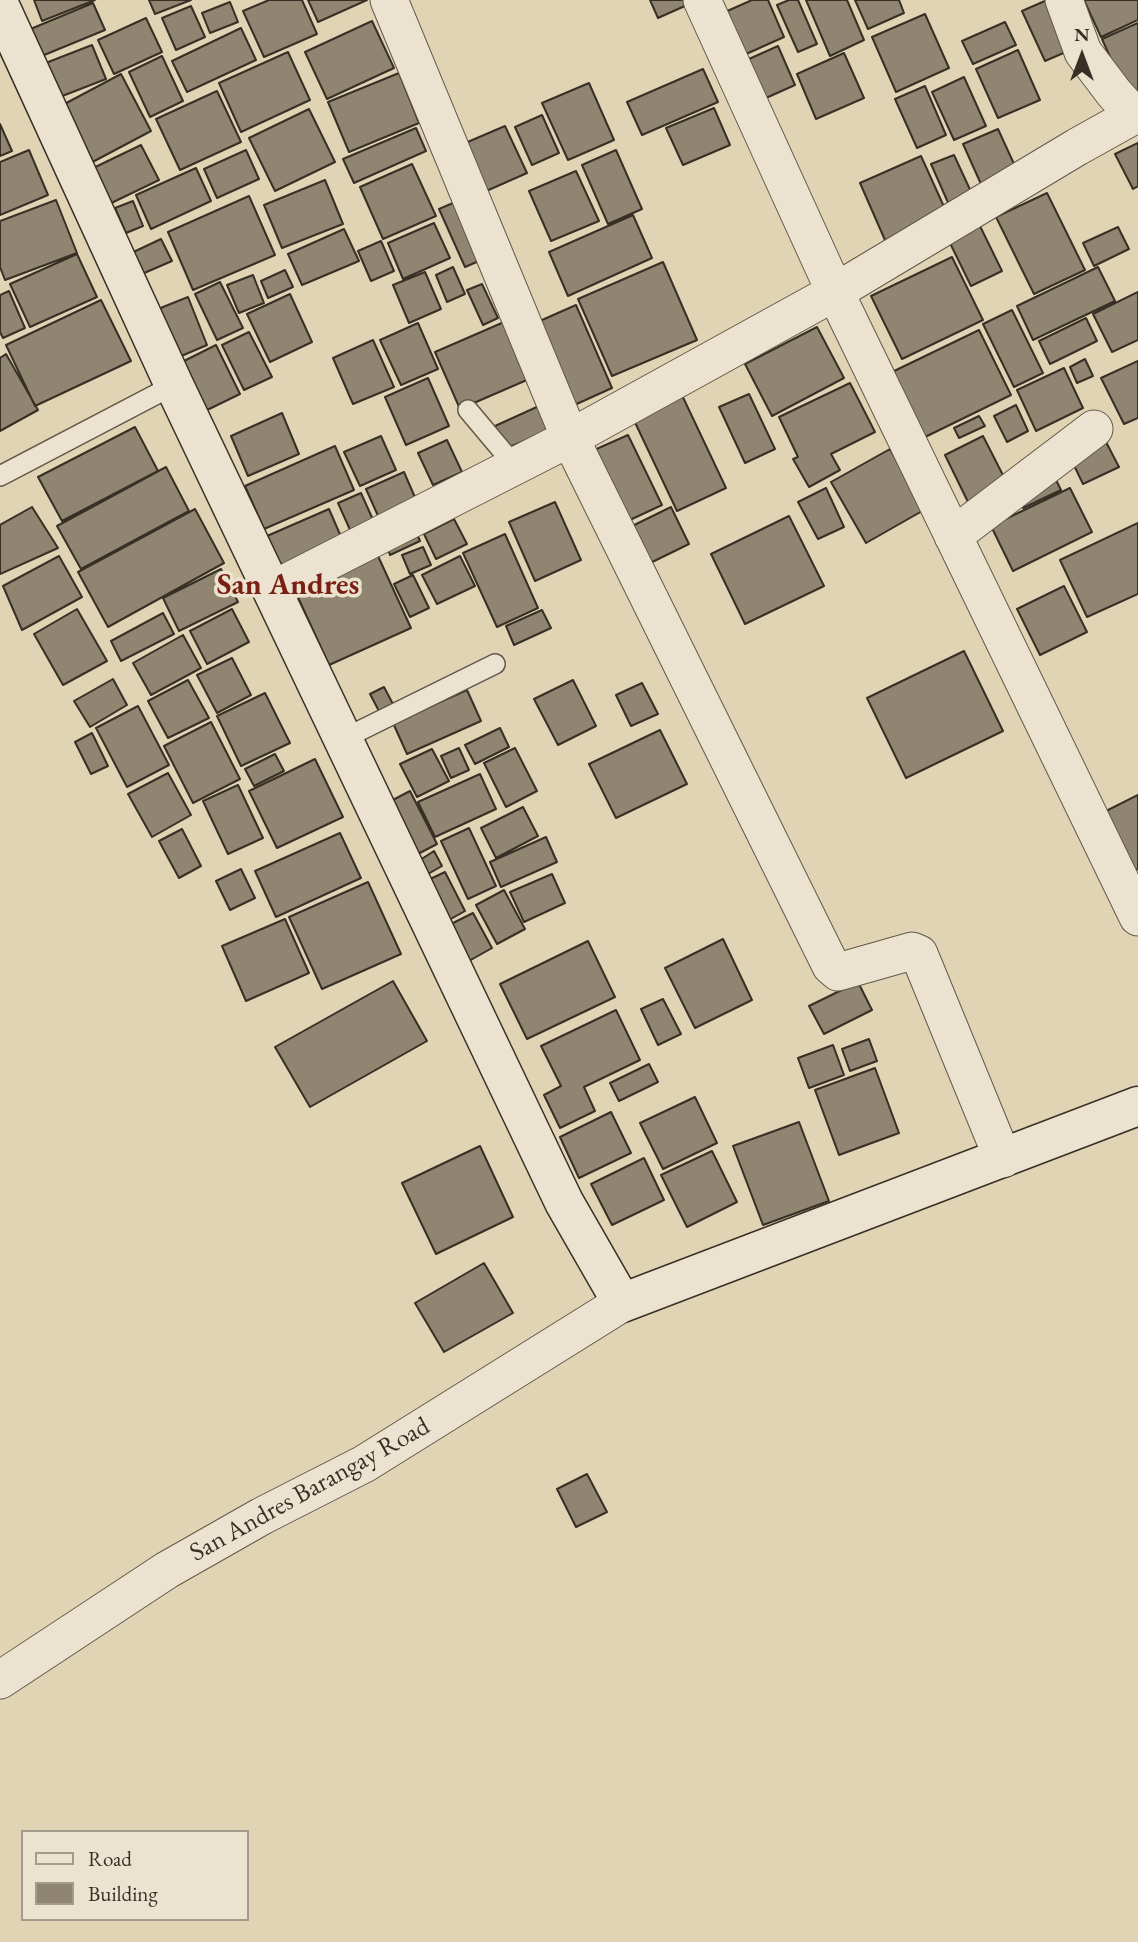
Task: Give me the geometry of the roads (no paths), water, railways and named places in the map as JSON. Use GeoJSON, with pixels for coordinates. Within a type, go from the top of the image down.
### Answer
{"type":"FeatureCollection","features":[{"type":"Feature","properties":{"kind":"street"},"geometry":{"type":"LineString","coordinates":[[388,0],[570,438],[831,966],[834,970],[842,971],[912,951],[919,954],[1003,1159]]}},
{"type":"Feature","properties":{"kind":"street"},"geometry":{"type":"LineString","coordinates":[[702,0],[835,292],[1138,917]]}},
{"type":"Feature","properties":{"kind":"street"},"geometry":{"type":"LineString","coordinates":[[272,590],[570,438],[835,292],[1136,114],[1114,93],[1083,52],[1064,0]]}},
{"type":"Feature","properties":{"kind":"street"},"geometry":{"type":"LineString","coordinates":[[0,6],[174,385],[564,1202],[622,1303],[1138,1106]]}},
{"type":"Feature","properties":{"kind":"street"},"geometry":{"type":"LineString","coordinates":[[953,536],[1094,429]]}},
{"type":"Feature","properties":{"kind":"street","name":"San Andres Barangay Road"},"geometry":{"type":"LineString","coordinates":[[0,1680],[167,1570],[262,1516],[363,1464],[622,1303]]}},
{"type":"Feature","properties":{"kind":"lane"},"geometry":{"type":"LineString","coordinates":[[0,476],[174,385]]}},
{"type":"Feature","properties":{"kind":"lane"},"geometry":{"type":"LineString","coordinates":[[468,410],[515,466]]}},
{"type":"Feature","properties":{"kind":"lane"},"geometry":{"type":"LineString","coordinates":[[343,739],[495,664]]}},
{"type":"Feature","properties":{"kind":"district","name":"San Andres"},"geometry":{"type":"Point","coordinates":[288,586]}}]}
